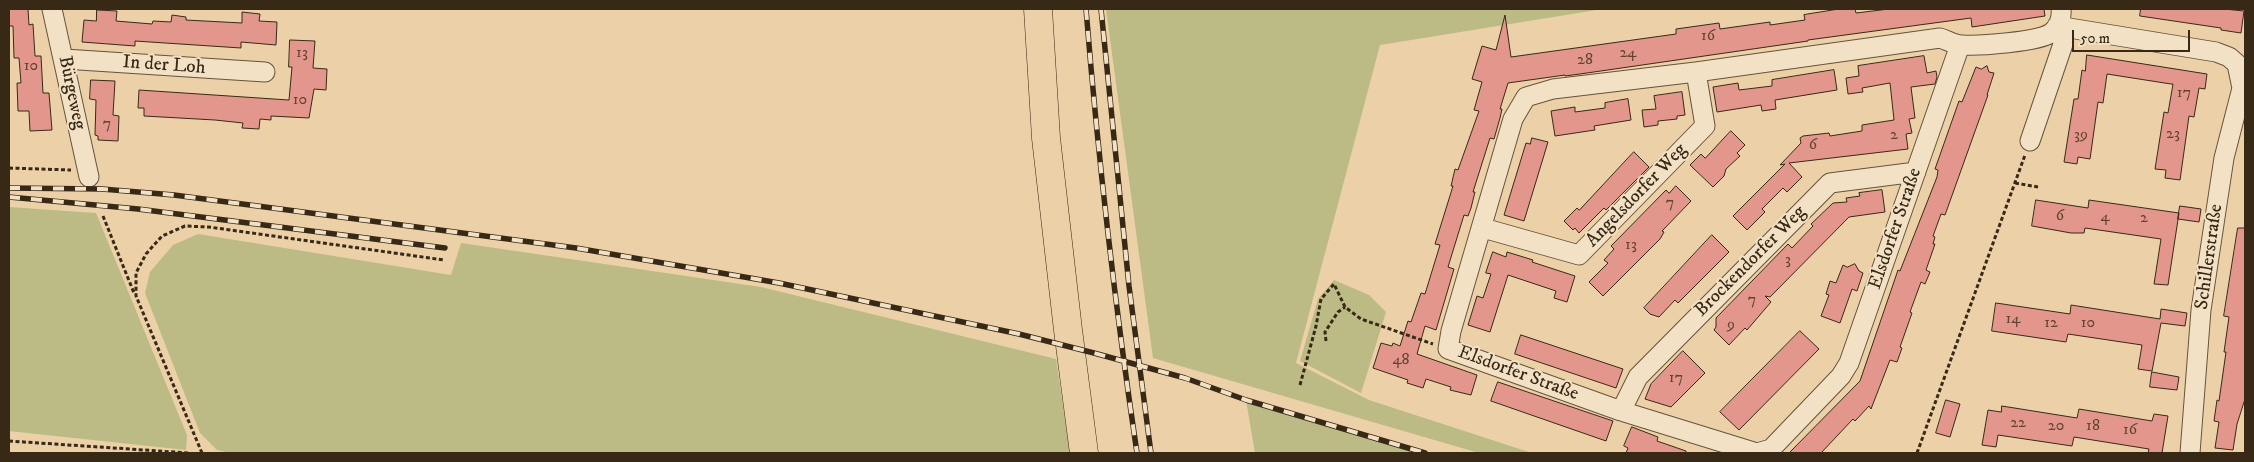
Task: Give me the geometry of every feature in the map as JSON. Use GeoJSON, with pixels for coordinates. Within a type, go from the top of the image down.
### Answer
{"type":"FeatureCollection","features":[{"type":"Feature","properties":{"kind":"main road"},"geometry":{"type":"LineString","coordinates":[[1039,21],[1049,167],[1084,453]]}},
{"type":"Feature","properties":{"kind":"street","name":"Bürgeweg"},"geometry":{"type":"LineString","coordinates":[[52,9],[88,171]]}},
{"type":"Feature","properties":{"kind":"street","name":"Elsdorfer Straße"},"geometry":{"type":"LineString","coordinates":[[1960,46],[1849,363],[1841,376],[1771,449],[1757,453],[1621,411],[1448,349],[1451,331],[1483,228],[1513,119],[1526,97],[1553,89],[1696,72],[1940,38],[1960,46],[2042,37],[2051,33],[2059,17]]}},
{"type":"Feature","properties":{"kind":"street"},"geometry":{"type":"LineString","coordinates":[[2030,141],[2063,44],[2059,17],[2202,50],[2241,61]]}},
{"type":"Feature","properties":{"kind":"street","name":"In der Loh"},"geometry":{"type":"LineString","coordinates":[[64,59],[265,72]]}},
{"type":"Feature","properties":{"kind":"street","name":"Schillerstraße"},"geometry":{"type":"LineString","coordinates":[[2190,453],[2203,300],[2224,158],[2242,88],[2241,61]]}},
{"type":"Feature","properties":{"kind":"street","name":"Angelsdorfer Weg"},"geometry":{"type":"LineString","coordinates":[[1483,228],[1579,255],[1705,126],[1696,72]]}},
{"type":"Feature","properties":{"kind":"street","name":"Brockendorfer Weg"},"geometry":{"type":"LineString","coordinates":[[1621,411],[1638,377],[1830,183],[1916,172]]}},
{"type":"Feature","properties":{"kind":"path"},"geometry":{"type":"LineString","coordinates":[[1917,453],[2030,141]]}},
{"type":"Feature","properties":{"kind":"path"},"geometry":{"type":"LineString","coordinates":[[9,168],[88,171]]}},
{"type":"Feature","properties":{"kind":"path"},"geometry":{"type":"LineString","coordinates":[[2015,182],[2038,187]]}},
{"type":"Feature","properties":{"kind":"path"},"geometry":{"type":"LineString","coordinates":[[103,216],[202,453]]}},
{"type":"Feature","properties":{"kind":"path"},"geometry":{"type":"LineString","coordinates":[[136,296],[136,273],[146,254],[162,236],[185,226],[209,227],[444,260]]}},
{"type":"Feature","properties":{"kind":"path"},"geometry":{"type":"LineString","coordinates":[[1300,385],[1316,326],[1321,299],[1334,284],[1345,307],[1360,319],[1448,349]]}},
{"type":"Feature","properties":{"kind":"path"},"geometry":{"type":"LineString","coordinates":[[1326,341],[1325,332],[1338,312],[1345,307]]}},
{"type":"Feature","properties":{"kind":"path"},"geometry":{"type":"LineString","coordinates":[[9,441],[189,453]]}},
{"type":"Feature","properties":{"kind":"shaded area"},"geometry":{"type":"Polygon","coordinates":[[[1106,9],[1603,9],[1380,45],[1296,363],[1369,400],[1532,453],[1479,453],[1153,358],[1106,9]]]}},
{"type":"Feature","properties":{"kind":"shaded area"},"geometry":{"type":"Polygon","coordinates":[[[9,207],[96,213],[187,435],[186,450],[9,431],[9,207]]]}},
{"type":"Feature","properties":{"kind":"shaded area"},"geometry":{"type":"Polygon","coordinates":[[[198,234],[451,275],[461,243],[761,287],[1056,359],[1070,453],[230,453],[217,450],[200,433],[145,293],[150,272],[173,245],[198,234]]]}},
{"type":"Feature","properties":{"kind":"shaded area"},"geometry":{"type":"Polygon","coordinates":[[[1334,280],[1369,295],[1386,312],[1361,393],[1300,361],[1318,299],[1334,280]]]}},
{"type":"Feature","properties":{"kind":"shaded area"},"geometry":{"type":"Polygon","coordinates":[[[1246,400],[1425,453],[1255,453],[1246,400]]]}},
{"type":"Feature","properties":{"kind":"building"},"geometry":{"type":"Polygon","coordinates":[[[9,9],[28,9],[29,25],[33,24],[35,56],[41,56],[43,93],[49,93],[52,130],[30,131],[29,111],[18,111],[17,83],[21,83],[19,58],[14,58],[13,26],[9,26],[9,9]]]}},
{"type":"Feature","properties":{"kind":"building"},"geometry":{"type":"Polygon","coordinates":[[[1839,9],[1855,9],[1856,13],[1889,9],[2044,9],[2045,16],[1972,27],[1971,18],[1508,83],[1494,139],[1490,138],[1473,192],[1475,192],[1471,208],[1468,216],[1464,215],[1448,267],[1454,269],[1436,330],[1425,326],[1417,354],[1477,375],[1471,395],[1450,390],[1451,387],[1426,379],[1423,388],[1407,383],[1408,380],[1373,368],[1381,343],[1392,346],[1393,343],[1400,346],[1408,321],[1411,322],[1421,293],[1425,294],[1440,245],[1435,244],[1453,186],[1451,186],[1455,169],[1458,170],[1479,111],[1474,110],[1482,82],[1472,79],[1482,46],[1496,50],[1505,15],[1511,57],[1676,34],[1676,29],[1719,23],[1720,29],[1770,22],[1770,25],[1805,20],[1804,15],[1839,9]]]}},
{"type":"Feature","properties":{"kind":"building"},"geometry":{"type":"Polygon","coordinates":[[[2141,9],[2224,9],[2244,11],[2241,33],[2221,30],[2221,28],[2140,16],[2141,9]]]}},
{"type":"Feature","properties":{"kind":"building"},"geometry":{"type":"Polygon","coordinates":[[[97,10],[117,11],[116,21],[152,24],[153,21],[171,22],[172,15],[186,17],[186,20],[242,23],[242,12],[260,14],[259,21],[277,22],[276,45],[241,42],[241,48],[135,41],[135,46],[82,42],[84,20],[96,21],[97,10]]]}},
{"type":"Feature","properties":{"kind":"building"},"geometry":{"type":"Polygon","coordinates":[[[290,40],[315,41],[313,68],[327,69],[326,90],[314,89],[309,118],[271,116],[271,120],[260,119],[259,129],[242,128],[243,123],[144,116],[144,108],[138,108],[139,90],[289,100],[292,67],[289,67],[290,40]]]}},
{"type":"Feature","properties":{"kind":"building"},"geometry":{"type":"Polygon","coordinates":[[[2087,55],[2207,74],[2205,89],[2199,88],[2194,117],[2189,116],[2180,180],[2165,178],[2166,170],[2155,169],[2164,112],[2168,113],[2173,84],[2107,74],[2103,103],[2098,102],[2090,159],[2078,157],[2077,164],[2064,162],[2074,99],[2078,99],[2082,70],[2085,71],[2087,55]]]}},
{"type":"Feature","properties":{"kind":"building"},"geometry":{"type":"Polygon","coordinates":[[[1924,56],[1927,73],[1936,71],[1937,77],[1935,84],[1911,87],[1915,118],[1909,119],[1912,133],[1906,134],[1908,149],[1789,163],[1802,177],[1787,192],[1783,188],[1762,209],[1765,212],[1747,230],[1733,216],[1785,164],[1780,165],[1801,143],[1800,138],[1803,136],[1829,133],[1830,136],[1862,131],[1862,125],[1894,120],[1890,83],[1862,88],[1863,92],[1848,94],[1846,78],[1859,76],[1858,66],[1924,56]]]}},
{"type":"Feature","properties":{"kind":"building"},"geometry":{"type":"Polygon","coordinates":[[[1987,66],[1989,72],[1994,73],[1988,95],[1945,215],[1941,214],[1933,236],[1935,237],[1933,244],[1935,244],[1926,270],[1930,272],[1925,284],[1921,282],[1910,312],[1912,313],[1900,347],[1902,348],[1897,362],[1890,360],[1871,409],[1869,406],[1855,421],[1853,419],[1821,453],[1789,453],[1860,381],[1898,270],[1900,271],[1937,177],[1938,170],[1935,169],[1959,101],[1962,102],[1976,67],[1981,69],[1987,66]]]}},
{"type":"Feature","properties":{"kind":"building"},"geometry":{"type":"Polygon","coordinates":[[[1834,70],[1837,90],[1775,100],[1776,109],[1762,111],[1761,105],[1717,112],[1713,87],[1738,83],[1739,90],[1772,86],[1772,80],[1834,70]]]}},
{"type":"Feature","properties":{"kind":"building"},"geometry":{"type":"Polygon","coordinates":[[[91,80],[115,81],[113,115],[119,116],[118,141],[98,140],[98,136],[95,135],[96,100],[90,99],[91,80]]]}},
{"type":"Feature","properties":{"kind":"building"},"geometry":{"type":"Polygon","coordinates":[[[1682,92],[1685,115],[1677,116],[1677,119],[1658,121],[1658,125],[1644,127],[1642,110],[1656,109],[1654,96],[1682,92]]]}},
{"type":"Feature","properties":{"kind":"building"},"geometry":{"type":"Polygon","coordinates":[[[1628,99],[1631,120],[1594,126],[1595,130],[1555,136],[1551,111],[1575,107],[1575,112],[1605,108],[1605,103],[1628,99]]]}},
{"type":"Feature","properties":{"kind":"building"},"geometry":{"type":"Polygon","coordinates":[[[1731,131],[1745,145],[1737,153],[1740,156],[1726,169],[1724,176],[1713,187],[1690,165],[1701,154],[1705,158],[1731,131]]]}},
{"type":"Feature","properties":{"kind":"building"},"geometry":{"type":"Polygon","coordinates":[[[1532,138],[1548,142],[1524,221],[1504,215],[1526,143],[1530,144],[1532,138]]]}},
{"type":"Feature","properties":{"kind":"building"},"geometry":{"type":"Polygon","coordinates":[[[1634,152],[1649,167],[1606,210],[1604,208],[1579,233],[1575,228],[1573,230],[1564,221],[1577,208],[1579,210],[1634,152]]]}},
{"type":"Feature","properties":{"kind":"building"},"geometry":{"type":"Polygon","coordinates":[[[1676,186],[1691,201],[1662,231],[1664,232],[1660,239],[1603,296],[1589,282],[1608,263],[1604,260],[1614,249],[1611,246],[1666,190],[1669,193],[1676,186]]]}},
{"type":"Feature","properties":{"kind":"building"},"geometry":{"type":"Polygon","coordinates":[[[1882,190],[1885,212],[1849,217],[1770,297],[1765,296],[1771,302],[1747,330],[1745,328],[1729,345],[1714,330],[1716,318],[1788,244],[1792,248],[1813,226],[1811,224],[1833,203],[1847,202],[1846,198],[1860,196],[1859,193],[1882,190]]]}},
{"type":"Feature","properties":{"kind":"building"},"geometry":{"type":"Polygon","coordinates":[[[2036,200],[2088,208],[2089,200],[2179,213],[2168,285],[2154,284],[2161,239],[2085,228],[2084,233],[2071,233],[2032,226],[2036,200]]]}},
{"type":"Feature","properties":{"kind":"building"},"geometry":{"type":"Polygon","coordinates":[[[2180,206],[2201,209],[2199,222],[2178,219],[2180,206]]]}},
{"type":"Feature","properties":{"kind":"building"},"geometry":{"type":"Polygon","coordinates":[[[2238,228],[2245,228],[2245,399],[2237,424],[2233,450],[2215,448],[2219,422],[2214,421],[2226,352],[2224,352],[2229,317],[2224,316],[2238,228]]]}},
{"type":"Feature","properties":{"kind":"building"},"geometry":{"type":"Polygon","coordinates":[[[1712,235],[1729,252],[1678,303],[1675,300],[1659,317],[1650,314],[1644,308],[1712,235]]]}},
{"type":"Feature","properties":{"kind":"building"},"geometry":{"type":"Polygon","coordinates":[[[1493,252],[1506,257],[1507,252],[1575,276],[1567,302],[1554,298],[1556,291],[1508,275],[1490,332],[1468,325],[1477,296],[1483,298],[1491,274],[1486,273],[1493,252]]]}},
{"type":"Feature","properties":{"kind":"building"},"geometry":{"type":"Polygon","coordinates":[[[1855,264],[1859,271],[1863,273],[1857,291],[1852,289],[1840,323],[1821,316],[1829,295],[1826,294],[1830,281],[1836,283],[1843,265],[1847,267],[1855,264]]]}},
{"type":"Feature","properties":{"kind":"building"},"geometry":{"type":"Polygon","coordinates":[[[1996,303],[2070,314],[2071,305],[2160,319],[2161,309],[2187,313],[2185,326],[2161,323],[2152,371],[2138,369],[2142,345],[2068,334],[2066,342],[1992,331],[1996,303]]]}},
{"type":"Feature","properties":{"kind":"building"},"geometry":{"type":"Polygon","coordinates":[[[1800,331],[1819,349],[1739,430],[1720,412],[1800,331]]]}},
{"type":"Feature","properties":{"kind":"building"},"geometry":{"type":"Polygon","coordinates":[[[1521,335],[1623,369],[1616,388],[1515,354],[1521,335]]]}},
{"type":"Feature","properties":{"kind":"building"},"geometry":{"type":"Polygon","coordinates":[[[1683,351],[1705,373],[1671,407],[1645,399],[1651,384],[1683,351]]]}},
{"type":"Feature","properties":{"kind":"building"},"geometry":{"type":"Polygon","coordinates":[[[2152,372],[2179,377],[2177,390],[2150,387],[2152,372]]]}},
{"type":"Feature","properties":{"kind":"building"},"geometry":{"type":"Polygon","coordinates":[[[1498,382],[1613,421],[1606,441],[1491,401],[1498,382]]]}},
{"type":"Feature","properties":{"kind":"building"},"geometry":{"type":"Polygon","coordinates":[[[1946,400],[1960,404],[1950,437],[1936,433],[1946,400]]]}},
{"type":"Feature","properties":{"kind":"building"},"geometry":{"type":"Polygon","coordinates":[[[2002,406],[2077,418],[2079,409],[2152,421],[2154,414],[2168,416],[2162,453],[2148,453],[2149,449],[2074,437],[2072,446],[1998,435],[1996,447],[1982,445],[1988,410],[2001,412],[2002,406]]]}},
{"type":"Feature","properties":{"kind":"building"},"geometry":{"type":"Polygon","coordinates":[[[1632,427],[1658,437],[1657,441],[1686,451],[1686,453],[1626,453],[1628,448],[1624,446],[1632,427]]]}},
{"type":"Feature","properties":{"kind":"railway"},"geometry":{"type":"LineString","coordinates":[[1086,9],[1108,231],[1137,453]]}},
{"type":"Feature","properties":{"kind":"railway"},"geometry":{"type":"LineString","coordinates":[[1101,9],[1129,286],[1151,453]]}},
{"type":"Feature","properties":{"kind":"railway"},"geometry":{"type":"LineString","coordinates":[[9,188],[102,189],[174,195],[576,248],[779,283],[1019,334],[1094,353],[1185,378],[1246,400],[1425,453]]}},
{"type":"Feature","properties":{"kind":"railway"},"geometry":{"type":"LineString","coordinates":[[9,197],[138,209],[445,248]]}}]}
